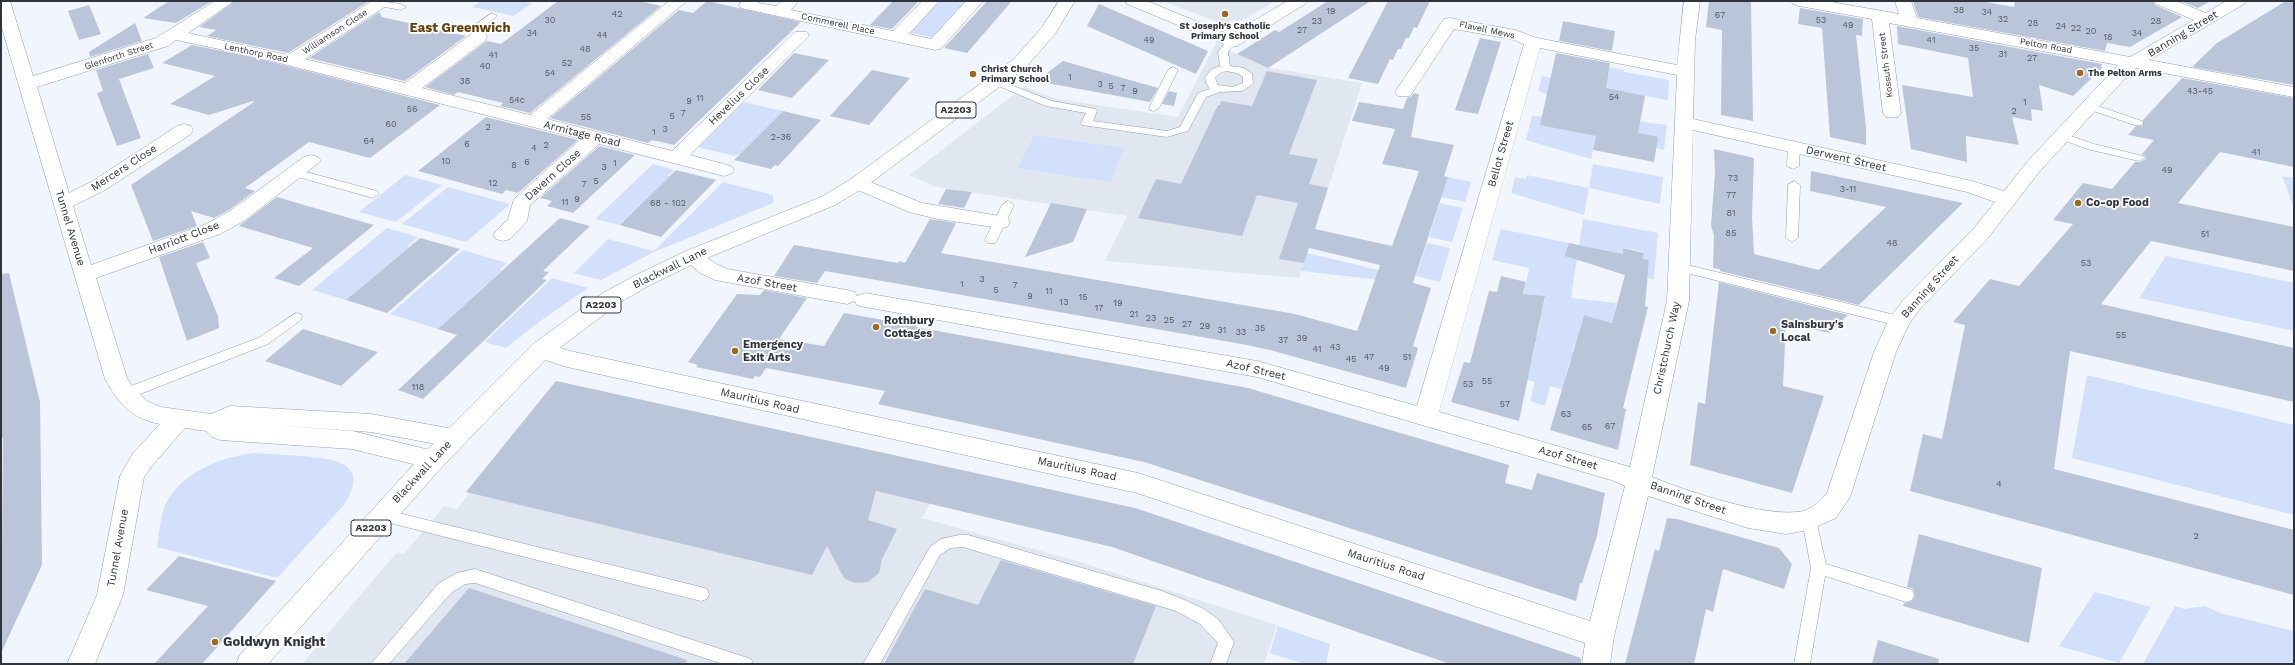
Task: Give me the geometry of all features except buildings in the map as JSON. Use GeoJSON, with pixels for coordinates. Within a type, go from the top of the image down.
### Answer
{"type":"FeatureCollection","features":[{"type":"Feature","properties":{"kind":"street","name":"Glenforth Street"},"geometry":{"type":"LineString","coordinates":[[27,84],[149,47],[174,35],[226,1]]}},
{"type":"Feature","properties":{"kind":"street","name":"Armitage Road"},"geometry":{"type":"LineString","coordinates":[[532,122],[679,1]]}},
{"type":"Feature","properties":{"kind":"street","name":"Commerell Place"},"geometry":{"type":"LineString","coordinates":[[751,1],[747,5],[785,6],[897,37],[935,45],[974,1]]}},
{"type":"Feature","properties":{"kind":"street"},"geometry":{"type":"LineString","coordinates":[[897,37],[931,1]]}},
{"type":"Feature","properties":{"kind":"street","name":"Blackwall Lane"},"geometry":{"type":"LineString","coordinates":[[250,664],[453,438],[541,350],[611,298],[693,256],[828,201],[858,183],[1020,63],[1035,47],[1067,1]]}},
{"type":"Feature","properties":{"kind":"street"},"geometry":{"type":"LineString","coordinates":[[1133,1],[1231,42],[1299,1]]}},
{"type":"Feature","properties":{"kind":"street","name":"Christchurch Way"},"geometry":{"type":"LineString","coordinates":[[1596,664],[1600,636],[1638,481],[1678,301],[1686,72],[1692,1]]}},
{"type":"Feature","properties":{"kind":"street","name":"Pelton Road"},"geometry":{"type":"LineString","coordinates":[[1799,1],[2294,92]]}},
{"type":"Feature","properties":{"kind":"street"},"geometry":{"type":"LineString","coordinates":[[1903,1],[1910,22]]}},
{"type":"Feature","properties":{"kind":"street"},"geometry":{"type":"LineString","coordinates":[[2162,1],[2206,19]]}},
{"type":"Feature","properties":{"kind":"street","name":"Banning Street"},"geometry":{"type":"LineString","coordinates":[[1638,481],[1662,491],[1748,518],[1786,524],[1809,520],[1827,510],[1838,497],[1885,352],[1899,321],[1911,304],[1981,233],[2007,199],[2062,136],[2127,66],[2238,1]]}},
{"type":"Feature","properties":{"kind":"street","name":"Tunnel Avenue"},"geometry":{"type":"LineString","coordinates":[[7,2],[27,84],[108,358],[116,379],[125,394],[139,407],[158,415],[213,423],[220,431],[352,440],[433,460]]}},
{"type":"Feature","properties":{"kind":"street","name":"Williamson Close"},"geometry":{"type":"LineString","coordinates":[[292,60],[380,3]]}},
{"type":"Feature","properties":{"kind":"street","name":"Kossuth Street"},"geometry":{"type":"LineString","coordinates":[[1880,16],[1892,113]]}},
{"type":"Feature","properties":{"kind":"street","name":"Flavell Mews"},"geometry":{"type":"LineString","coordinates":[[1404,92],[1450,23],[1515,35],[1533,42]]}},
{"type":"Feature","properties":{"kind":"street","name":"Lenthorp Road"},"geometry":{"type":"LineString","coordinates":[[174,35],[292,60],[435,95],[532,122]]}},
{"type":"Feature","properties":{"kind":"street","name":"Hevelius Close"},"geometry":{"type":"LineString","coordinates":[[677,158],[801,36]]}},
{"type":"Feature","properties":{"kind":"street"},"geometry":{"type":"LineString","coordinates":[[409,89],[479,37]]}},
{"type":"Feature","properties":{"kind":"street"},"geometry":{"type":"LineString","coordinates":[[1533,42],[1686,72]]}},
{"type":"Feature","properties":{"kind":"street","name":"Bellot Street"},"geometry":{"type":"LineString","coordinates":[[1426,416],[1533,42]]}},
{"type":"Feature","properties":{"kind":"street","name":"Armitage Road"},"geometry":{"type":"LineString","coordinates":[[532,122],[724,170]]}},
{"type":"Feature","properties":{"kind":"street","name":"Derwent Street"},"geometry":{"type":"LineString","coordinates":[[1684,122],[1972,187],[2007,199]]}},
{"type":"Feature","properties":{"kind":"street","name":"Mercers Close"},"geometry":{"type":"LineString","coordinates":[[62,204],[98,186],[184,130]]}},
{"type":"Feature","properties":{"kind":"street","name":"Davern Close"},"geometry":{"type":"LineString","coordinates":[[503,234],[517,221],[521,203],[595,137]]}},
{"type":"Feature","properties":{"kind":"street","name":"Harriott Close"},"geometry":{"type":"LineString","coordinates":[[84,275],[213,229],[237,216],[303,167]]}},
{"type":"Feature","properties":{"kind":"street"},"geometry":{"type":"LineString","coordinates":[[858,183],[916,208],[938,213],[1004,214]]}},
{"type":"Feature","properties":{"kind":"street","name":"Azof Street"},"geometry":{"type":"LineString","coordinates":[[693,256],[705,267],[722,275],[1257,368],[1618,472],[1638,481]]}},
{"type":"Feature","properties":{"kind":"street","name":"Mauritius Road"},"geometry":{"type":"LineString","coordinates":[[541,350],[567,359],[1138,483],[1600,636]]}},
{"type":"Feature","properties":{"kind":"street"},"geometry":{"type":"LineString","coordinates":[[213,423],[230,415],[345,421],[430,432],[453,438]]}},
{"type":"Feature","properties":{"kind":"street","name":"Tunnel Avenue"},"geometry":{"type":"LineString","coordinates":[[81,664],[110,596],[132,476],[142,460],[179,419]]}},
{"type":"Feature","properties":{"kind":"lane","name":"Williamson Close"},"geometry":{"type":"LineString","coordinates":[[380,3],[401,7]]}},
{"type":"Feature","properties":{"kind":"lane"},"geometry":{"type":"LineString","coordinates":[[479,37],[477,27],[492,16]]}},
{"type":"Feature","properties":{"kind":"lane"},"geometry":{"type":"LineString","coordinates":[[1226,68],[1223,60],[1223,52],[1231,42]]}},
{"type":"Feature","properties":{"kind":"lane"},"geometry":{"type":"LineString","coordinates":[[994,82],[1050,104],[1092,111],[1086,123],[1166,134],[1184,129],[1202,95],[1220,89],[1240,89],[1248,84],[1248,76],[1245,72],[1226,68],[1216,71],[1210,77],[1212,83],[1220,89]]}},
{"type":"Feature","properties":{"kind":"lane"},"geometry":{"type":"LineString","coordinates":[[1154,108],[1173,70]]}},
{"type":"Feature","properties":{"kind":"lane"},"geometry":{"type":"LineString","coordinates":[[2089,106],[2138,123]]}},
{"type":"Feature","properties":{"kind":"lane"},"geometry":{"type":"LineString","coordinates":[[2062,136],[2091,147],[2138,158]]}},
{"type":"Feature","properties":{"kind":"lane"},"geometry":{"type":"LineString","coordinates":[[1793,166],[1794,147]]}},
{"type":"Feature","properties":{"kind":"lane","name":"Harriott Close"},"geometry":{"type":"LineString","coordinates":[[303,167],[373,194]]}},
{"type":"Feature","properties":{"kind":"lane"},"geometry":{"type":"LineString","coordinates":[[1792,238],[1794,185]]}},
{"type":"Feature","properties":{"kind":"lane"},"geometry":{"type":"LineString","coordinates":[[991,240],[1004,214]]}},
{"type":"Feature","properties":{"kind":"lane"},"geometry":{"type":"LineString","coordinates":[[1679,267],[1899,321]]}},
{"type":"Feature","properties":{"kind":"lane"},"geometry":{"type":"LineString","coordinates":[[125,394],[263,341],[296,317]]}},
{"type":"Feature","properties":{"kind":"lane"},"geometry":{"type":"LineString","coordinates":[[382,516],[701,594]]}},
{"type":"Feature","properties":{"kind":"lane"},"geometry":{"type":"LineString","coordinates":[[1802,664],[1819,568],[1809,520]]}},
{"type":"Feature","properties":{"kind":"lane"},"geometry":{"type":"LineString","coordinates":[[871,664],[935,551],[947,543],[957,540],[968,541],[1162,598],[1186,607],[1206,618],[1218,630],[1226,642],[1218,664]]}},
{"type":"Feature","properties":{"kind":"lane"},"geometry":{"type":"LineString","coordinates":[[1819,568],[1906,595]]}},
{"type":"Feature","properties":{"kind":"lane"},"geometry":{"type":"LineString","coordinates":[[379,664],[445,588],[462,578],[475,576],[745,664]]}},
{"type":"Feature","properties":{"kind":"shaded area"},"geometry":{"type":"Polygon","coordinates":[[[481,1],[520,1],[532,3],[514,16],[472,7],[481,1]]]}},
{"type":"Feature","properties":{"kind":"shaded area"},"geometry":{"type":"Polygon","coordinates":[[[937,1],[968,1],[935,38],[907,32],[937,1]]]}},
{"type":"Feature","properties":{"kind":"shaded area","name":"St Joseph's Catholic Primary School"},"geometry":{"type":"Polygon","coordinates":[[[1162,1],[1275,1],[1241,21],[1218,22],[1162,1]]]}},
{"type":"Feature","properties":{"kind":"shaded area"},"geometry":{"type":"Polygon","coordinates":[[[1217,41],[1231,51],[1265,67],[1362,83],[1299,278],[1105,261],[1127,216],[936,187],[909,175],[1024,87],[1057,99],[1178,117],[1217,41]]]}},
{"type":"Feature","properties":{"kind":"shaded area"},"geometry":{"type":"Polygon","coordinates":[[[1609,67],[1624,70],[1624,72],[1669,80],[1668,100],[1606,89],[1583,106],[1538,91],[1542,76],[1551,78],[1609,67]]]}},
{"type":"Feature","properties":{"kind":"shaded area"},"geometry":{"type":"Polygon","coordinates":[[[743,102],[783,111],[740,154],[735,156],[697,147],[743,102]]]}},
{"type":"Feature","properties":{"kind":"shaded area"},"geometry":{"type":"Polygon","coordinates":[[[1532,116],[1637,121],[1667,125],[1664,150],[1596,136],[1591,159],[1526,140],[1532,116]]]}},
{"type":"Feature","properties":{"kind":"shaded area"},"geometry":{"type":"Polygon","coordinates":[[[1034,135],[1124,148],[1110,182],[1018,168],[1034,135]]]}},
{"type":"Feature","properties":{"kind":"shaded area"},"geometry":{"type":"Polygon","coordinates":[[[653,164],[674,170],[668,175],[670,176],[620,225],[595,219],[653,164]]]}},
{"type":"Feature","properties":{"kind":"shaded area"},"geometry":{"type":"Polygon","coordinates":[[[1593,164],[1663,177],[1660,204],[1589,188],[1593,164]]]}},
{"type":"Feature","properties":{"kind":"shaded area"},"geometry":{"type":"Polygon","coordinates":[[[405,175],[442,185],[396,222],[359,212],[405,175]]]}},
{"type":"Feature","properties":{"kind":"shaded area"},"geometry":{"type":"Polygon","coordinates":[[[1527,175],[1589,188],[1584,215],[1511,193],[1515,177],[1526,179],[1527,175]]]}},
{"type":"Feature","properties":{"kind":"shaded area"},"geometry":{"type":"Polygon","coordinates":[[[2282,176],[2294,178],[2294,208],[2282,176]]]}},
{"type":"Feature","properties":{"kind":"shaded area"},"geometry":{"type":"Polygon","coordinates":[[[1448,177],[1471,182],[1465,202],[1441,197],[1448,177]]]}},
{"type":"Feature","properties":{"kind":"shaded area"},"geometry":{"type":"Polygon","coordinates":[[[723,182],[773,195],[773,203],[654,252],[601,280],[574,273],[608,239],[654,251],[723,182]]]}},
{"type":"Feature","properties":{"kind":"shaded area"},"geometry":{"type":"Polygon","coordinates":[[[448,187],[510,204],[466,242],[402,224],[448,187]]]}},
{"type":"Feature","properties":{"kind":"shaded area"},"geometry":{"type":"Polygon","coordinates":[[[1440,203],[1463,208],[1452,242],[1429,237],[1440,203]]]}},
{"type":"Feature","properties":{"kind":"shaded area"},"geometry":{"type":"Polygon","coordinates":[[[1583,219],[1658,233],[1654,279],[1647,278],[1649,260],[1643,259],[1644,252],[1624,248],[1623,254],[1579,245],[1583,219]]]}},
{"type":"Feature","properties":{"kind":"shaded area"},"geometry":{"type":"Polygon","coordinates":[[[387,228],[418,237],[408,246],[409,247],[346,300],[312,290],[387,228]]]}},
{"type":"Feature","properties":{"kind":"shaded area"},"geometry":{"type":"Polygon","coordinates":[[[1501,229],[1579,245],[1571,298],[1617,303],[1612,323],[1584,315],[1579,330],[1607,339],[1606,345],[1577,337],[1572,353],[1601,362],[1599,368],[1570,360],[1565,377],[1594,386],[1575,393],[1550,386],[1545,406],[1530,401],[1535,382],[1523,378],[1504,354],[1532,360],[1536,343],[1509,336],[1510,330],[1537,336],[1541,320],[1514,313],[1516,306],[1542,312],[1545,297],[1524,294],[1529,268],[1492,260],[1501,229]]]}},
{"type":"Feature","properties":{"kind":"shaded area"},"geometry":{"type":"Polygon","coordinates":[[[1427,243],[1450,248],[1440,282],[1416,276],[1427,243]]]}},
{"type":"Feature","properties":{"kind":"shaded area"},"geometry":{"type":"Polygon","coordinates":[[[463,250],[507,263],[500,269],[502,270],[438,329],[390,314],[463,250]]]}},
{"type":"Feature","properties":{"kind":"shaded area"},"geometry":{"type":"Polygon","coordinates":[[[1307,253],[1383,271],[1381,280],[1301,271],[1307,253]]]}},
{"type":"Feature","properties":{"kind":"shaded area"},"geometry":{"type":"Polygon","coordinates":[[[2166,256],[2294,283],[2294,331],[2139,298],[2166,256]]]}},
{"type":"Feature","properties":{"kind":"shaded area"},"geometry":{"type":"Polygon","coordinates":[[[552,278],[588,288],[543,319],[506,348],[485,342],[552,278]]]}},
{"type":"Feature","properties":{"kind":"shaded area"},"geometry":{"type":"Polygon","coordinates":[[[2087,375],[2294,425],[2294,515],[2072,458],[2087,375]]]}},
{"type":"Feature","properties":{"kind":"shaded area"},"geometry":{"type":"Polygon","coordinates":[[[556,381],[950,468],[922,518],[1077,561],[1277,625],[1264,664],[302,664],[397,552],[404,554],[444,506],[457,509],[469,493],[466,492],[556,381]]]}},
{"type":"Feature","properties":{"kind":"shaded area"},"geometry":{"type":"Polygon","coordinates":[[[256,453],[315,457],[338,462],[346,466],[352,472],[354,480],[351,492],[343,506],[277,578],[157,547],[164,508],[180,485],[202,468],[216,462],[256,453]]]}},
{"type":"Feature","properties":{"kind":"shaded area"},"geometry":{"type":"Polygon","coordinates":[[[2095,592],[2151,607],[2119,663],[2059,646],[2095,592]]]}},
{"type":"Feature","properties":{"kind":"shaded area"},"geometry":{"type":"Polygon","coordinates":[[[2175,606],[2184,609],[2205,606],[2220,613],[2294,631],[2294,664],[2143,664],[2175,606]]]}},
{"type":"Feature","properties":{"kind":"shaded area"},"geometry":{"type":"Polygon","coordinates":[[[1278,626],[1330,644],[1326,664],[1305,664],[1270,653],[1278,626]]]}},
{"type":"Feature","properties":{"kind":"place","name":"St Joseph's Catholic Primary School"},"geometry":{"type":"Point","coordinates":[1225,14]}},
{"type":"Feature","properties":{"kind":"place","name":"The Pelton Arms"},"geometry":{"type":"Point","coordinates":[2080,73]}},
{"type":"Feature","properties":{"kind":"place","name":"Christ Church Primary School"},"geometry":{"type":"Point","coordinates":[973,74]}},
{"type":"Feature","properties":{"kind":"place","name":"Co-op Food"},"geometry":{"type":"Point","coordinates":[2078,203]}},
{"type":"Feature","properties":{"kind":"place","name":"Rothbury Cottages"},"geometry":{"type":"Point","coordinates":[876,327]}},
{"type":"Feature","properties":{"kind":"place","name":"Sainsbury's Local"},"geometry":{"type":"Point","coordinates":[1773,331]}},
{"type":"Feature","properties":{"kind":"place","name":"Emergency Exit Arts"},"geometry":{"type":"Point","coordinates":[735,351]}},
{"type":"Feature","properties":{"kind":"place","name":"Goldwyn Knight"},"geometry":{"type":"Point","coordinates":[215,642]}},
{"type":"Feature","properties":{"kind":"district","name":"East Greenwich"},"geometry":{"type":"Point","coordinates":[460,28]}}]}
